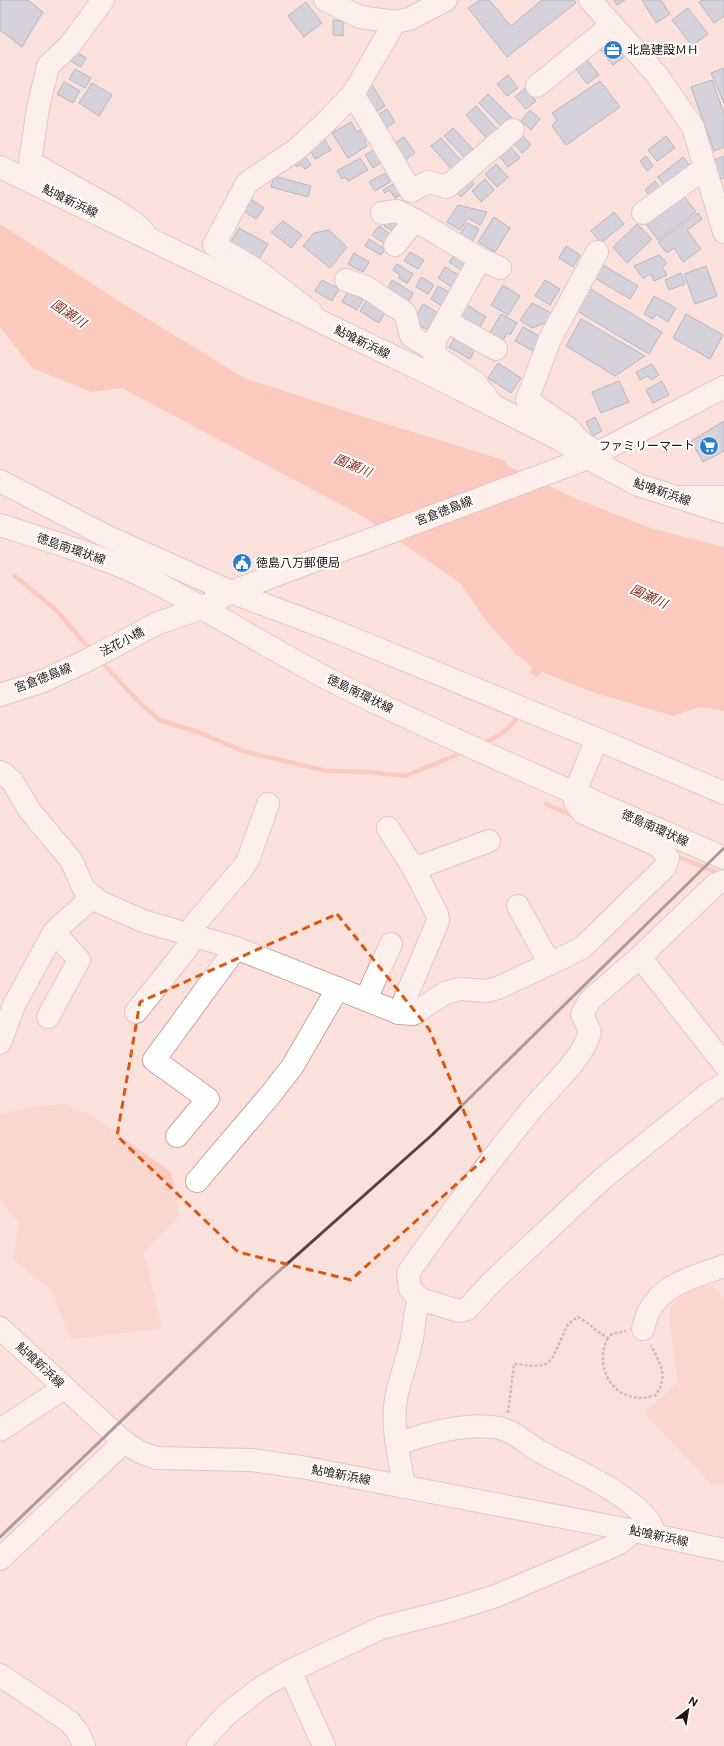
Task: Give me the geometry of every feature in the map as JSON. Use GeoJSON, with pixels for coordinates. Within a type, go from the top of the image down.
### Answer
{"type":"FeatureCollection","features":[{"type":"Feature","properties":{"kind":"main road"},"geometry":{"type":"LineString","coordinates":[[103,0],[70,45],[48,66],[38,108],[30,162],[115,210],[133,222],[155,242]]}},
{"type":"Feature","properties":{"kind":"main road"},"geometry":{"type":"LineString","coordinates":[[325,0],[360,17],[396,22],[409,19],[446,0]]}},
{"type":"Feature","properties":{"kind":"main road"},"geometry":{"type":"LineString","coordinates":[[590,0],[657,76],[693,127],[705,168],[718,188],[724,232]]}},
{"type":"Feature","properties":{"kind":"main road"},"geometry":{"type":"LineString","coordinates":[[324,324],[294,298],[255,269],[214,245],[247,183],[296,149],[326,123],[353,94],[396,22]]}},
{"type":"Feature","properties":{"kind":"main road"},"geometry":{"type":"LineString","coordinates":[[537,86],[612,25]]}},
{"type":"Feature","properties":{"kind":"main road"},"geometry":{"type":"LineString","coordinates":[[353,94],[411,191],[428,182],[446,187],[513,130]]}},
{"type":"Feature","properties":{"kind":"main road","name":"鮎喰新浜線"},"geometry":{"type":"LineString","coordinates":[[0,167],[561,440],[587,458],[638,485],[724,512]]}},
{"type":"Feature","properties":{"kind":"main road"},"geometry":{"type":"LineString","coordinates":[[643,213],[705,168]]}},
{"type":"Feature","properties":{"kind":"main road"},"geometry":{"type":"LineString","coordinates":[[382,213],[397,211],[416,220],[480,259],[500,268]]}},
{"type":"Feature","properties":{"kind":"main road"},"geometry":{"type":"LineString","coordinates":[[395,245],[416,220]]}},
{"type":"Feature","properties":{"kind":"main road"},"geometry":{"type":"LineString","coordinates":[[587,458],[582,443],[568,428],[527,400],[550,340],[597,252]]}},
{"type":"Feature","properties":{"kind":"main road"},"geometry":{"type":"LineString","coordinates":[[480,259],[435,340],[434,355],[476,383],[492,406]]}},
{"type":"Feature","properties":{"kind":"main road"},"geometry":{"type":"LineString","coordinates":[[346,280],[366,287],[405,313],[411,336],[435,349]]}},
{"type":"Feature","properties":{"kind":"main road"},"geometry":{"type":"LineString","coordinates":[[446,321],[496,349]]}},
{"type":"Feature","properties":{"kind":"main road","name":"宮倉徳島線"},"geometry":{"type":"LineString","coordinates":[[158,623],[202,608],[231,592],[587,458],[724,387]]}},
{"type":"Feature","properties":{"kind":"main road","name":"徳島南環状線"},"geometry":{"type":"LineString","coordinates":[[0,481],[108,537],[231,592],[332,630],[597,738],[724,793]]}},
{"type":"Feature","properties":{"kind":"main road"},"geometry":{"type":"LineString","coordinates":[[676,497],[724,497]]}},
{"type":"Feature","properties":{"kind":"main road","name":"徳島南環状線"},"geometry":{"type":"LineString","coordinates":[[0,525],[100,558],[145,578],[202,608],[324,677],[521,770],[575,792],[724,858]]}},
{"type":"Feature","properties":{"kind":"main road","name":"法花小橋"},"geometry":{"type":"LineString","coordinates":[[86,661],[158,623]]}},
{"type":"Feature","properties":{"kind":"main road","name":"宮倉徳島線"},"geometry":{"type":"LineString","coordinates":[[0,695],[43,681],[86,661]]}},
{"type":"Feature","properties":{"kind":"main road"},"geometry":{"type":"LineString","coordinates":[[0,772],[12,781],[30,812],[72,860],[84,889],[93,897],[143,921],[236,948],[399,1013],[413,1014],[445,993],[460,989],[486,991],[498,988],[583,947],[665,867],[668,858],[659,846],[583,813],[575,802],[575,792],[597,738]]}},
{"type":"Feature","properties":{"kind":"main road"},"geometry":{"type":"LineString","coordinates":[[136,1012],[188,947],[194,925],[248,860],[268,804]]}},
{"type":"Feature","properties":{"kind":"main road"},"geometry":{"type":"LineString","coordinates":[[388,828],[414,869],[437,914],[438,921],[399,1013]]}},
{"type":"Feature","properties":{"kind":"main road"},"geometry":{"type":"LineString","coordinates":[[414,869],[489,841]]}},
{"type":"Feature","properties":{"kind":"main road"},"geometry":{"type":"LineString","coordinates":[[724,880],[716,884],[640,957],[590,1000],[582,1014],[590,1032],[588,1040],[582,1050],[532,1108],[469,1188],[408,1273],[410,1289],[420,1299],[459,1310],[467,1309],[492,1282],[602,1180],[709,1093],[724,1084]]}},
{"type":"Feature","properties":{"kind":"main road"},"geometry":{"type":"LineString","coordinates":[[0,1043],[14,1005],[54,932],[93,897]]}},
{"type":"Feature","properties":{"kind":"main road"},"geometry":{"type":"LineString","coordinates":[[518,906],[550,964]]}},
{"type":"Feature","properties":{"kind":"main road"},"geometry":{"type":"LineString","coordinates":[[48,1017],[79,960],[54,932]]}},
{"type":"Feature","properties":{"kind":"main road"},"geometry":{"type":"LineString","coordinates":[[366,999],[391,944]]}},
{"type":"Feature","properties":{"kind":"main road"},"geometry":{"type":"LineString","coordinates":[[177,1136],[208,1099],[154,1060],[236,948]]}},
{"type":"Feature","properties":{"kind":"main road"},"geometry":{"type":"LineString","coordinates":[[640,957],[724,1064]]}},
{"type":"Feature","properties":{"kind":"main road"},"geometry":{"type":"LineString","coordinates":[[197,1181],[292,1067],[338,988]]}},
{"type":"Feature","properties":{"kind":"main road"},"geometry":{"type":"LineString","coordinates":[[643,1329],[648,1312],[659,1296],[679,1282],[724,1266]]}},
{"type":"Feature","properties":{"kind":"main road"},"geometry":{"type":"LineString","coordinates":[[404,1487],[394,1416],[401,1378],[411,1346],[416,1307],[420,1299]]}},
{"type":"Feature","properties":{"kind":"main road","name":"鮎喰新浜線"},"geometry":{"type":"LineString","coordinates":[[0,1328],[124,1442],[140,1452],[156,1458],[251,1460],[301,1467],[630,1530],[724,1550]]}},
{"type":"Feature","properties":{"kind":"main road"},"geometry":{"type":"LineString","coordinates":[[0,1430],[64,1388]]}},
{"type":"Feature","properties":{"kind":"main road"},"geometry":{"type":"LineString","coordinates":[[398,1444],[424,1435],[472,1427],[498,1428],[506,1430],[539,1451],[600,1483],[632,1504],[650,1522],[654,1535]]}},
{"type":"Feature","properties":{"kind":"main road"},"geometry":{"type":"LineString","coordinates":[[0,1559],[124,1442]]}},
{"type":"Feature","properties":{"kind":"main road"},"geometry":{"type":"LineString","coordinates":[[198,1746],[227,1714],[262,1687],[290,1671],[381,1628],[448,1611],[496,1596],[618,1544],[628,1536],[630,1530]]}},
{"type":"Feature","properties":{"kind":"main road"},"geometry":{"type":"LineString","coordinates":[[290,1671],[324,1746]]}},
{"type":"Feature","properties":{"kind":"main road"},"geometry":{"type":"LineString","coordinates":[[0,1675],[70,1722],[79,1734],[84,1746]]}},
{"type":"Feature","properties":{"kind":"path"},"geometry":{"type":"LineString","coordinates":[[506,1430],[514,1364],[534,1366],[544,1365],[552,1359],[568,1324],[578,1317],[591,1324],[600,1333],[608,1338]]}},
{"type":"Feature","properties":{"kind":"path"},"geometry":{"type":"LineString","coordinates":[[632,1329],[643,1329],[663,1370],[663,1385],[656,1395],[642,1398],[628,1396],[613,1386],[606,1375],[603,1361],[608,1338],[612,1334],[632,1329]]}},
{"type":"Feature","properties":{"kind":"highlighted area"},"geometry":{"type":"Polygon","coordinates":[[[337,914],[429,1029],[484,1159],[351,1280],[238,1252],[117,1136],[140,1002],[337,914]]]}},
{"type":"Feature","properties":{"kind":"shaded area"},"geometry":{"type":"Polygon","coordinates":[[[62,1104],[92,1116],[171,1172],[180,1216],[144,1252],[162,1328],[71,1339],[51,1290],[13,1259],[19,1222],[0,1200],[0,1115],[25,1108],[62,1104]]]}},
{"type":"Feature","properties":{"kind":"shaded area"},"geometry":{"type":"Polygon","coordinates":[[[700,1275],[724,1298],[724,1484],[711,1484],[644,1412],[678,1382],[670,1326],[670,1307],[700,1275]]]}},
{"type":"Feature","properties":{"kind":"water","name":"園瀬川"},"geometry":{"type":"Polygon","coordinates":[[[0,224],[125,305],[244,378],[504,460],[508,466],[574,498],[653,529],[724,547],[724,711],[700,707],[673,716],[595,693],[542,672],[537,677],[529,673],[532,667],[517,655],[487,622],[460,583],[366,518],[122,388],[91,392],[32,368],[0,327],[0,224]]]}},
{"type":"Feature","properties":{"kind":"building"},"geometry":{"type":"Polygon","coordinates":[[[0,0],[28,0],[43,12],[22,47],[0,30],[0,0]]]}},
{"type":"Feature","properties":{"kind":"building"},"geometry":{"type":"Polygon","coordinates":[[[480,0],[489,0],[511,26],[542,0],[574,0],[576,3],[507,57],[468,8],[480,0]]]}},
{"type":"Feature","properties":{"kind":"building"},"geometry":{"type":"Polygon","coordinates":[[[614,0],[625,0],[617,5],[614,0]]]}},
{"type":"Feature","properties":{"kind":"building"},"geometry":{"type":"Polygon","coordinates":[[[642,0],[661,0],[670,14],[656,23],[642,0]]]}},
{"type":"Feature","properties":{"kind":"building"},"geometry":{"type":"Polygon","coordinates":[[[703,0],[724,0],[724,16],[714,23],[699,2],[703,0]]]}},
{"type":"Feature","properties":{"kind":"building"},"geometry":{"type":"Polygon","coordinates":[[[306,2],[322,23],[304,37],[288,16],[306,2]]]}},
{"type":"Feature","properties":{"kind":"building"},"geometry":{"type":"Polygon","coordinates":[[[688,8],[708,34],[692,46],[672,20],[688,8]]]}},
{"type":"Feature","properties":{"kind":"building"},"geometry":{"type":"Polygon","coordinates":[[[333,20],[343,21],[343,36],[333,35],[333,20]]]}},
{"type":"Feature","properties":{"kind":"building","name":"北島建設ＭＨ"},"geometry":{"type":"Polygon","coordinates":[[[612,35],[628,54],[613,65],[597,46],[612,35]]]}},
{"type":"Feature","properties":{"kind":"building"},"geometry":{"type":"Polygon","coordinates":[[[72,50],[86,58],[81,67],[67,59],[72,50]]]}},
{"type":"Feature","properties":{"kind":"building"},"geometry":{"type":"Polygon","coordinates":[[[585,57],[599,75],[587,84],[573,65],[585,57]]]}},
{"type":"Feature","properties":{"kind":"building"},"geometry":{"type":"Polygon","coordinates":[[[724,68],[724,103],[711,73],[724,68]]]}},
{"type":"Feature","properties":{"kind":"building"},"geometry":{"type":"Polygon","coordinates":[[[75,69],[91,78],[85,88],[69,79],[75,69]]]}},
{"type":"Feature","properties":{"kind":"building"},"geometry":{"type":"Polygon","coordinates":[[[508,75],[518,88],[507,96],[497,84],[508,75]]]}},
{"type":"Feature","properties":{"kind":"building"},"geometry":{"type":"Polygon","coordinates":[[[712,80],[724,113],[724,147],[714,151],[691,87],[712,80]]]}},
{"type":"Feature","properties":{"kind":"building"},"geometry":{"type":"Polygon","coordinates":[[[600,81],[620,107],[566,145],[552,126],[557,120],[552,113],[600,81]]]}},
{"type":"Feature","properties":{"kind":"building"},"geometry":{"type":"Polygon","coordinates":[[[64,82],[80,91],[73,103],[57,94],[64,82]]]}},
{"type":"Feature","properties":{"kind":"building"},"geometry":{"type":"Polygon","coordinates":[[[92,83],[112,95],[99,116],[79,103],[92,83]]]}},
{"type":"Feature","properties":{"kind":"building"},"geometry":{"type":"Polygon","coordinates":[[[372,85],[385,106],[373,114],[360,93],[372,85]]]}},
{"type":"Feature","properties":{"kind":"building"},"geometry":{"type":"Polygon","coordinates":[[[525,88],[536,101],[526,109],[515,97],[525,88]]]}},
{"type":"Feature","properties":{"kind":"building"},"geometry":{"type":"Polygon","coordinates":[[[488,94],[512,118],[502,127],[479,103],[488,94]]]}},
{"type":"Feature","properties":{"kind":"building"},"geometry":{"type":"Polygon","coordinates":[[[476,106],[499,131],[489,141],[466,115],[476,106]]]}},
{"type":"Feature","properties":{"kind":"building"},"geometry":{"type":"Polygon","coordinates":[[[387,109],[395,122],[381,131],[372,119],[387,109]]]}},
{"type":"Feature","properties":{"kind":"building"},"geometry":{"type":"Polygon","coordinates":[[[530,110],[540,119],[531,130],[521,121],[530,110]]]}},
{"type":"Feature","properties":{"kind":"building"},"geometry":{"type":"Polygon","coordinates":[[[351,122],[357,132],[363,129],[369,138],[364,141],[367,146],[348,158],[332,133],[351,122]]]}},
{"type":"Feature","properties":{"kind":"building"},"geometry":{"type":"Polygon","coordinates":[[[453,128],[475,151],[466,159],[444,136],[453,128]]]}},
{"type":"Feature","properties":{"kind":"building"},"geometry":{"type":"Polygon","coordinates":[[[519,131],[531,145],[522,153],[514,144],[518,141],[513,136],[519,131]]]}},
{"type":"Feature","properties":{"kind":"building"},"geometry":{"type":"Polygon","coordinates":[[[666,136],[675,148],[657,161],[648,150],[666,136]]]}},
{"type":"Feature","properties":{"kind":"building"},"geometry":{"type":"Polygon","coordinates":[[[404,137],[415,153],[400,163],[394,144],[404,137]]]}},
{"type":"Feature","properties":{"kind":"building"},"geometry":{"type":"Polygon","coordinates":[[[324,138],[331,150],[315,159],[308,146],[324,138]]]}},
{"type":"Feature","properties":{"kind":"building"},"geometry":{"type":"Polygon","coordinates":[[[441,138],[463,163],[453,171],[431,146],[441,138]]]}},
{"type":"Feature","properties":{"kind":"building"},"geometry":{"type":"Polygon","coordinates":[[[508,144],[520,158],[508,167],[497,154],[508,144]]]}},
{"type":"Feature","properties":{"kind":"building"},"geometry":{"type":"Polygon","coordinates":[[[377,148],[385,160],[373,168],[365,155],[377,148]]]}},
{"type":"Feature","properties":{"kind":"building"},"geometry":{"type":"Polygon","coordinates":[[[302,152],[311,165],[305,169],[301,164],[297,167],[291,159],[302,152]]]}},
{"type":"Feature","properties":{"kind":"building"},"geometry":{"type":"Polygon","coordinates":[[[646,156],[653,166],[647,171],[640,161],[646,156]]]}},
{"type":"Feature","properties":{"kind":"building"},"geometry":{"type":"Polygon","coordinates":[[[724,156],[724,178],[716,181],[709,162],[724,156]]]}},
{"type":"Feature","properties":{"kind":"building"},"geometry":{"type":"Polygon","coordinates":[[[683,157],[692,168],[666,188],[658,177],[683,157]]]}},
{"type":"Feature","properties":{"kind":"building"},"geometry":{"type":"Polygon","coordinates":[[[360,158],[368,170],[348,181],[345,177],[342,179],[337,171],[360,158]]]}},
{"type":"Feature","properties":{"kind":"building"},"geometry":{"type":"Polygon","coordinates":[[[496,164],[508,177],[497,187],[485,174],[496,164]]]}},
{"type":"Feature","properties":{"kind":"building"},"geometry":{"type":"Polygon","coordinates":[[[385,173],[390,182],[375,191],[369,182],[385,173]]]}},
{"type":"Feature","properties":{"kind":"building"},"geometry":{"type":"Polygon","coordinates":[[[274,176],[311,186],[308,197],[271,187],[274,176]]]}},
{"type":"Feature","properties":{"kind":"building"},"geometry":{"type":"Polygon","coordinates":[[[467,176],[474,184],[461,197],[453,189],[467,176]]]}},
{"type":"Feature","properties":{"kind":"building"},"geometry":{"type":"Polygon","coordinates":[[[485,179],[494,190],[481,202],[472,191],[485,179]]]}},
{"type":"Feature","properties":{"kind":"building"},"geometry":{"type":"Polygon","coordinates":[[[655,181],[662,190],[652,199],[645,190],[655,181]]]}},
{"type":"Feature","properties":{"kind":"building"},"geometry":{"type":"Polygon","coordinates":[[[397,182],[404,193],[395,198],[390,190],[385,193],[383,190],[397,182]]]}},
{"type":"Feature","properties":{"kind":"building"},"geometry":{"type":"Polygon","coordinates":[[[682,193],[696,212],[658,240],[644,221],[682,193]]]}},
{"type":"Feature","properties":{"kind":"building"},"geometry":{"type":"Polygon","coordinates":[[[249,198],[264,208],[256,219],[241,209],[249,198]]]}},
{"type":"Feature","properties":{"kind":"building"},"geometry":{"type":"Polygon","coordinates":[[[458,205],[487,212],[480,225],[468,218],[460,230],[447,222],[458,205]]]}},
{"type":"Feature","properties":{"kind":"building"},"geometry":{"type":"Polygon","coordinates":[[[614,212],[624,224],[601,243],[591,231],[614,212]]]}},
{"type":"Feature","properties":{"kind":"building"},"geometry":{"type":"Polygon","coordinates":[[[698,213],[702,219],[687,230],[701,249],[683,262],[674,248],[667,253],[658,242],[698,213]]]}},
{"type":"Feature","properties":{"kind":"building"},"geometry":{"type":"Polygon","coordinates":[[[388,217],[402,224],[397,233],[384,226],[388,217]]]}},
{"type":"Feature","properties":{"kind":"building"},"geometry":{"type":"Polygon","coordinates":[[[494,217],[510,228],[495,252],[478,242],[494,217]]]}},
{"type":"Feature","properties":{"kind":"building"},"geometry":{"type":"Polygon","coordinates":[[[283,221],[302,235],[291,248],[271,232],[283,221]]]}},
{"type":"Feature","properties":{"kind":"building"},"geometry":{"type":"Polygon","coordinates":[[[467,223],[479,229],[471,244],[459,237],[467,223]]]}},
{"type":"Feature","properties":{"kind":"building"},"geometry":{"type":"Polygon","coordinates":[[[637,224],[652,239],[627,263],[613,247],[637,224]]]}},
{"type":"Feature","properties":{"kind":"building"},"geometry":{"type":"Polygon","coordinates":[[[379,226],[393,236],[387,245],[372,235],[379,226]]]}},
{"type":"Feature","properties":{"kind":"building"},"geometry":{"type":"Polygon","coordinates":[[[239,228],[268,244],[258,261],[230,244],[239,228]]]}},
{"type":"Feature","properties":{"kind":"building"},"geometry":{"type":"Polygon","coordinates":[[[329,230],[347,247],[330,268],[303,246],[314,233],[329,230]]]}},
{"type":"Feature","properties":{"kind":"building"},"geometry":{"type":"Polygon","coordinates":[[[369,239],[385,249],[381,255],[365,246],[369,239]]]}},
{"type":"Feature","properties":{"kind":"building"},"geometry":{"type":"Polygon","coordinates":[[[566,246],[580,255],[573,267],[559,258],[566,246]]]}},
{"type":"Feature","properties":{"kind":"building"},"geometry":{"type":"Polygon","coordinates":[[[410,252],[424,260],[418,269],[404,261],[410,252]]]}},
{"type":"Feature","properties":{"kind":"building"},"geometry":{"type":"Polygon","coordinates":[[[354,253],[369,262],[363,272],[348,264],[354,253]]]}},
{"type":"Feature","properties":{"kind":"building"},"geometry":{"type":"Polygon","coordinates":[[[455,254],[468,262],[463,271],[449,262],[455,254]]]}},
{"type":"Feature","properties":{"kind":"building"},"geometry":{"type":"Polygon","coordinates":[[[659,255],[667,263],[662,267],[667,275],[654,281],[651,274],[643,278],[634,266],[659,255]]]}},
{"type":"Feature","properties":{"kind":"building"},"geometry":{"type":"Polygon","coordinates":[[[598,262],[638,286],[630,299],[590,275],[598,262]]]}},
{"type":"Feature","properties":{"kind":"building"},"geometry":{"type":"Polygon","coordinates":[[[397,264],[413,274],[407,283],[398,278],[400,275],[393,270],[397,264]]]}},
{"type":"Feature","properties":{"kind":"building"},"geometry":{"type":"Polygon","coordinates":[[[706,266],[717,296],[695,304],[684,274],[706,266]]]}},
{"type":"Feature","properties":{"kind":"building"},"geometry":{"type":"Polygon","coordinates":[[[445,267],[459,275],[452,287],[438,278],[445,267]]]}},
{"type":"Feature","properties":{"kind":"building"},"geometry":{"type":"Polygon","coordinates":[[[681,273],[685,284],[669,290],[665,280],[681,273]]]}},
{"type":"Feature","properties":{"kind":"building"},"geometry":{"type":"Polygon","coordinates":[[[421,277],[434,285],[428,294],[416,287],[421,277]]]}},
{"type":"Feature","properties":{"kind":"building"},"geometry":{"type":"Polygon","coordinates":[[[322,280],[339,289],[332,301],[315,291],[322,280]]]}},
{"type":"Feature","properties":{"kind":"building"},"geometry":{"type":"Polygon","coordinates":[[[392,280],[413,293],[407,305],[385,294],[392,280]]]}},
{"type":"Feature","properties":{"kind":"building"},"geometry":{"type":"Polygon","coordinates":[[[545,280],[560,289],[550,305],[535,296],[545,280]]]}},
{"type":"Feature","properties":{"kind":"building"},"geometry":{"type":"Polygon","coordinates":[[[503,285],[520,296],[508,315],[491,305],[503,285]]]}},
{"type":"Feature","properties":{"kind":"building"},"geometry":{"type":"Polygon","coordinates":[[[438,286],[450,293],[442,306],[431,299],[438,286]]]}},
{"type":"Feature","properties":{"kind":"building"},"geometry":{"type":"Polygon","coordinates":[[[587,287],[662,332],[649,354],[574,309],[587,287]]]}},
{"type":"Feature","properties":{"kind":"building"},"geometry":{"type":"Polygon","coordinates":[[[348,291],[363,300],[357,310],[342,302],[348,291]]]}},
{"type":"Feature","properties":{"kind":"building"},"geometry":{"type":"Polygon","coordinates":[[[654,296],[676,308],[668,322],[656,314],[653,319],[644,314],[654,296]]]}},
{"type":"Feature","properties":{"kind":"building"},"geometry":{"type":"Polygon","coordinates":[[[367,299],[386,311],[379,323],[360,311],[367,299]]]}},
{"type":"Feature","properties":{"kind":"building"},"geometry":{"type":"Polygon","coordinates":[[[532,303],[553,314],[550,321],[532,328],[520,320],[532,303]]]}},
{"type":"Feature","properties":{"kind":"building"},"geometry":{"type":"Polygon","coordinates":[[[423,304],[441,315],[432,332],[413,322],[423,304]]]}},
{"type":"Feature","properties":{"kind":"building"},"geometry":{"type":"Polygon","coordinates":[[[467,305],[486,317],[478,330],[459,318],[467,305]]]}},
{"type":"Feature","properties":{"kind":"building"},"geometry":{"type":"Polygon","coordinates":[[[501,314],[517,323],[510,335],[507,333],[502,342],[489,334],[501,314]]]}},
{"type":"Feature","properties":{"kind":"building"},"geometry":{"type":"Polygon","coordinates":[[[686,314],[723,335],[710,359],[673,338],[686,314]]]}},
{"type":"Feature","properties":{"kind":"building"},"geometry":{"type":"Polygon","coordinates":[[[581,319],[645,356],[615,376],[566,346],[581,319]]]}},
{"type":"Feature","properties":{"kind":"building"},"geometry":{"type":"Polygon","coordinates":[[[523,327],[541,337],[533,351],[515,341],[523,327]]]}},
{"type":"Feature","properties":{"kind":"building"},"geometry":{"type":"Polygon","coordinates":[[[457,334],[477,346],[470,359],[449,347],[457,334]]]}},
{"type":"Feature","properties":{"kind":"building"},"geometry":{"type":"Polygon","coordinates":[[[498,363],[521,378],[511,393],[488,378],[498,363]]]}},
{"type":"Feature","properties":{"kind":"building"},"geometry":{"type":"Polygon","coordinates":[[[652,364],[659,375],[651,380],[648,376],[640,380],[636,372],[652,364]]]}},
{"type":"Feature","properties":{"kind":"building"},"geometry":{"type":"Polygon","coordinates":[[[619,381],[629,402],[601,413],[592,392],[619,381]]]}},
{"type":"Feature","properties":{"kind":"building"},"geometry":{"type":"Polygon","coordinates":[[[662,381],[669,395],[653,403],[646,390],[662,381]]]}},
{"type":"Feature","properties":{"kind":"building"},"geometry":{"type":"Polygon","coordinates":[[[595,417],[602,431],[593,436],[586,422],[595,417]]]}},
{"type":"Feature","properties":{"kind":"building","name":"ファミリーマート"},"geometry":{"type":"Polygon","coordinates":[[[724,421],[724,451],[703,462],[691,441],[724,421]]]}},
{"type":"Feature","properties":{"kind":"waterway"},"geometry":{"type":"LineString","coordinates":[[15,576],[57,611],[92,652]]}},
{"type":"Feature","properties":{"kind":"waterway"},"geometry":{"type":"LineString","coordinates":[[100,660],[140,703],[160,720],[195,731],[246,752],[327,771],[370,772],[405,776],[464,752]]}},
{"type":"Feature","properties":{"kind":"waterway"},"geometry":{"type":"LineString","coordinates":[[482,744],[504,732],[520,713]]}},
{"type":"Feature","properties":{"kind":"waterway"},"geometry":{"type":"LineString","coordinates":[[546,804],[576,817]]}},
{"type":"Feature","properties":{"kind":"waterway"},"geometry":{"type":"LineString","coordinates":[[674,855],[721,874]]}},
{"type":"Feature","properties":{"kind":"railway"},"geometry":{"type":"LineString","coordinates":[[0,1537],[260,1288],[433,1134],[724,848]]}},
{"type":"Feature","properties":{"kind":"place","name":"北島建設ＭＨ"},"geometry":{"type":"Point","coordinates":[613,50]}},
{"type":"Feature","properties":{"kind":"place","name":"ファミリーマート"},"geometry":{"type":"Point","coordinates":[709,446]}},
{"type":"Feature","properties":{"kind":"place","name":"徳島八万郵便局"},"geometry":{"type":"Point","coordinates":[242,563]}}]}
